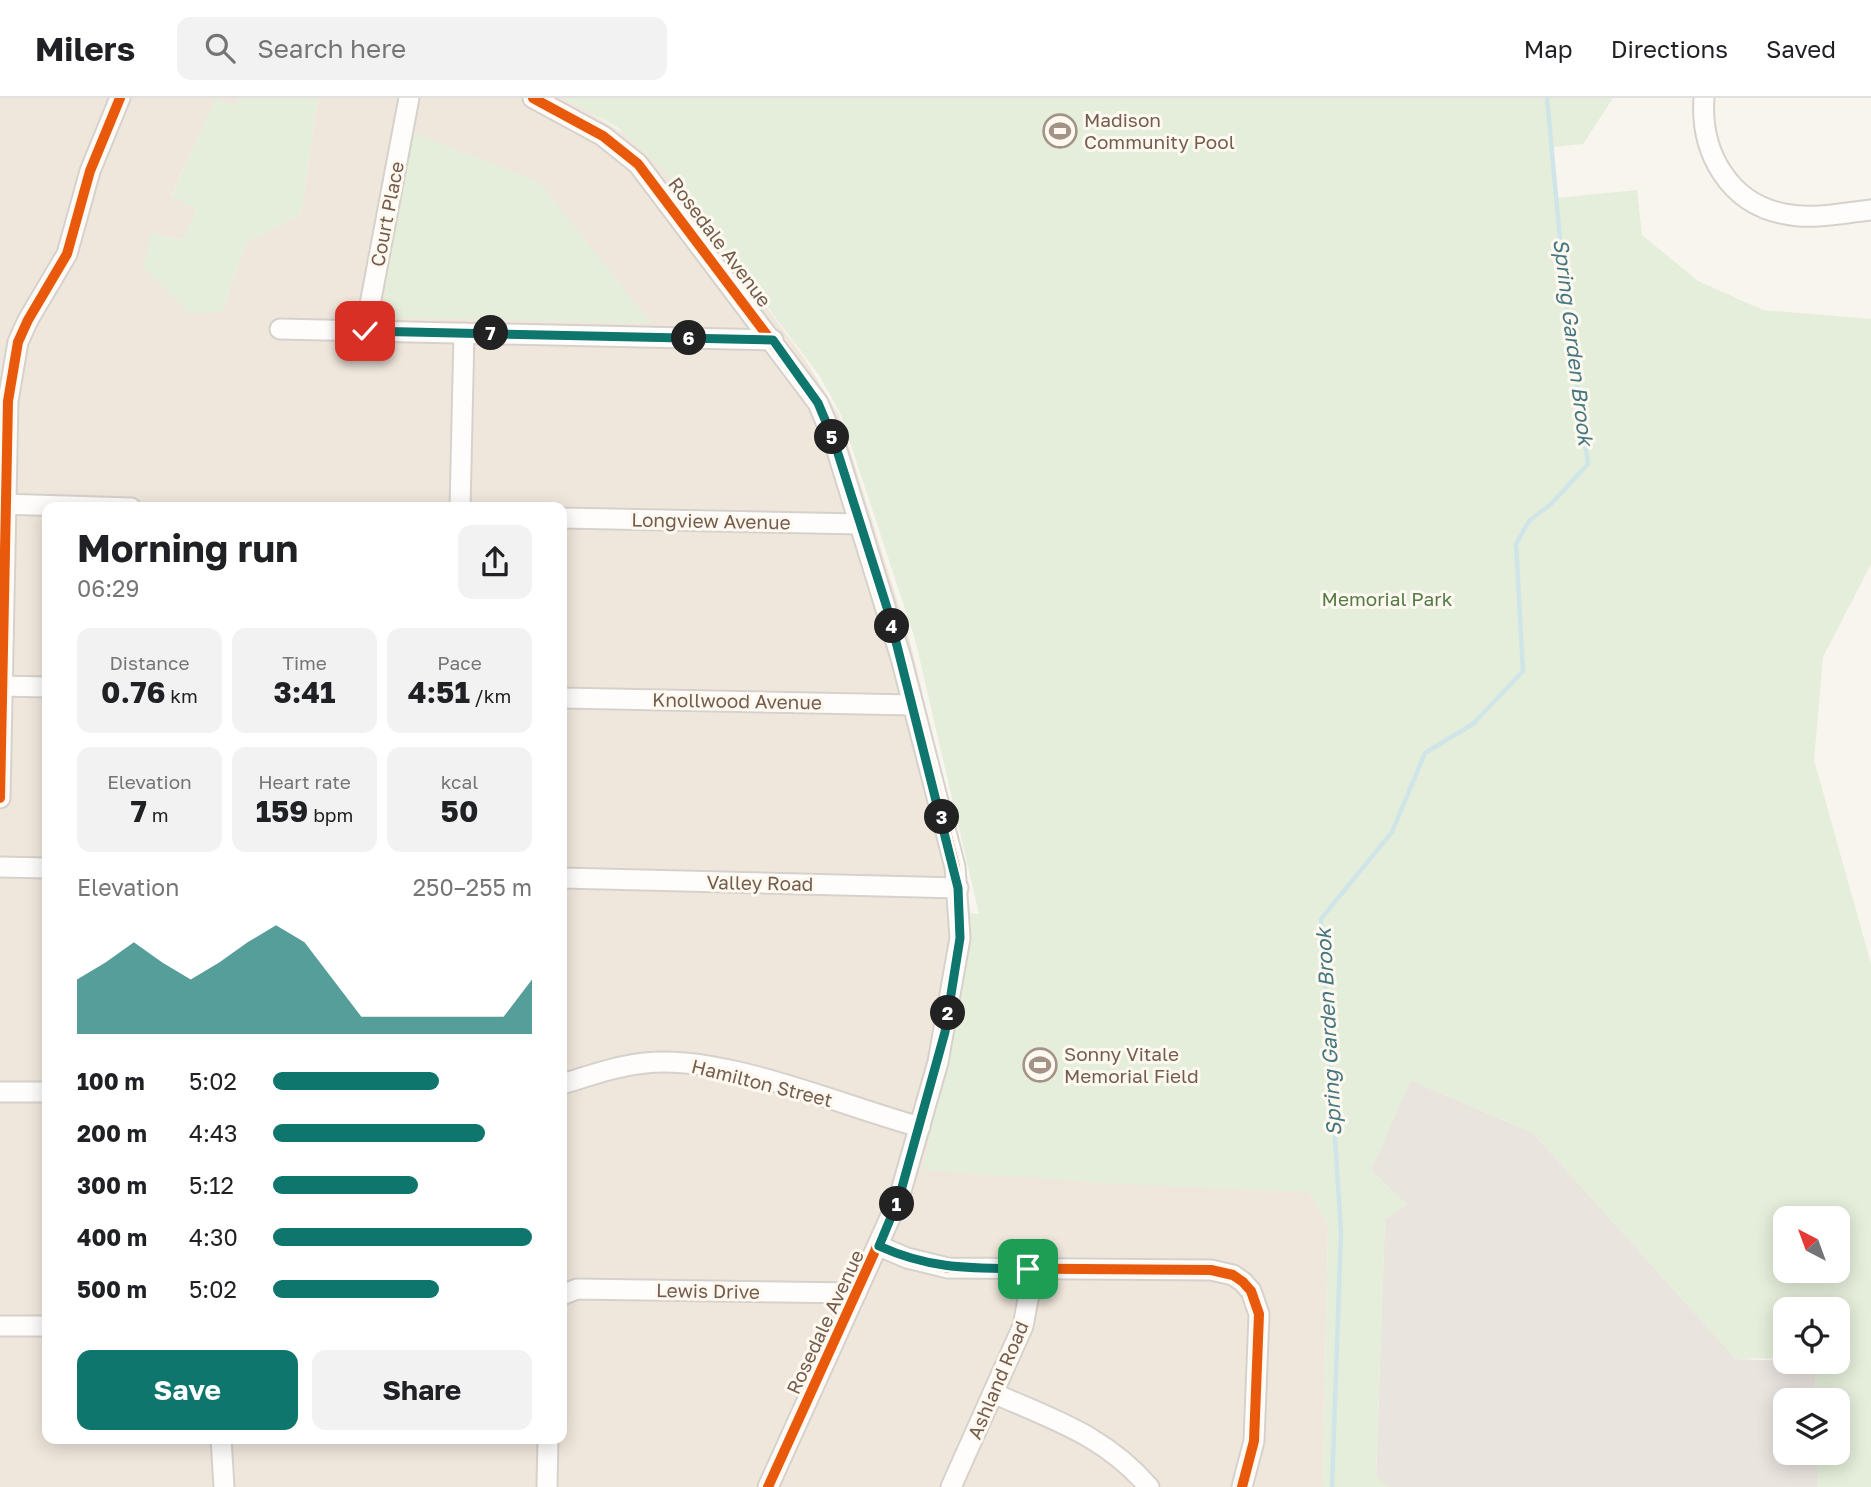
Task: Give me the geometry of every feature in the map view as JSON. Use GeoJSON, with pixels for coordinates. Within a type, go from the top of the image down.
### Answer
{"type":"FeatureCollection","features":[{"type":"Feature","properties":{"kind":"street"},"geometry":{"type":"LineString","coordinates":[[0,798],[3,505],[8,401],[18,342],[67,254],[90,171],[120,98]]}},
{"type":"Feature","properties":{"kind":"street","name":"Court Place"},"geometry":{"type":"LineString","coordinates":[[365,331],[409,98]]}},
{"type":"Feature","properties":{"kind":"street","name":"Rosedale Avenue"},"geometry":{"type":"LineString","coordinates":[[533,98],[603,136],[638,164],[773,340],[808,388],[827,422],[913,705],[958,888],[960,938],[945,1032],[899,1198],[768,1487]]}},
{"type":"Feature","properties":{"kind":"street"},"geometry":{"type":"LineString","coordinates":[[1704,98],[1704,133],[1709,150],[1726,179],[1751,201],[1784,214],[1802,216],[1871,210]]}},
{"type":"Feature","properties":{"kind":"street"},"geometry":{"type":"LineString","coordinates":[[280,329],[773,340]]}},
{"type":"Feature","properties":{"kind":"street"},"geometry":{"type":"LineString","coordinates":[[460,502],[464,333]]}},
{"type":"Feature","properties":{"kind":"street"},"geometry":{"type":"LineString","coordinates":[[3,505],[42,506]]}},
{"type":"Feature","properties":{"kind":"street","name":"Longview Avenue"},"geometry":{"type":"LineString","coordinates":[[567,517],[860,524]]}},
{"type":"Feature","properties":{"kind":"street"},"geometry":{"type":"LineString","coordinates":[[1,686],[42,687]]}},
{"type":"Feature","properties":{"kind":"street","name":"Knollwood Avenue"},"geometry":{"type":"LineString","coordinates":[[567,698],[913,705]]}},
{"type":"Feature","properties":{"kind":"street"},"geometry":{"type":"LineString","coordinates":[[0,867],[42,868]]}},
{"type":"Feature","properties":{"kind":"street","name":"Valley Road"},"geometry":{"type":"LineString","coordinates":[[567,878],[958,888]]}},
{"type":"Feature","properties":{"kind":"street","name":"Hamilton Street"},"geometry":{"type":"LineString","coordinates":[[567,1082],[620,1066],[647,1062],[702,1064],[920,1127]]}},
{"type":"Feature","properties":{"kind":"street"},"geometry":{"type":"LineString","coordinates":[[0,1092],[42,1092]]}},
{"type":"Feature","properties":{"kind":"street"},"geometry":{"type":"LineString","coordinates":[[879,1246],[907,1258],[948,1268],[1211,1270],[1233,1276],[1243,1282],[1251,1291],[1259,1314],[1254,1441],[1242,1487]]}},
{"type":"Feature","properties":{"kind":"street","name":"Ashland Road"},"geometry":{"type":"LineString","coordinates":[[951,1487],[1023,1326],[1029,1294],[1028,1269]]}},
{"type":"Feature","properties":{"kind":"street","name":"Lewis Drive"},"geometry":{"type":"LineString","coordinates":[[567,1293],[578,1289],[856,1293]]}},
{"type":"Feature","properties":{"kind":"street"},"geometry":{"type":"LineString","coordinates":[[0,1326],[42,1326]]}},
{"type":"Feature","properties":{"kind":"street"},"geometry":{"type":"LineString","coordinates":[[993,1393],[1095,1439],[1129,1464],[1149,1487]]}},
{"type":"Feature","properties":{"kind":"street"},"geometry":{"type":"LineString","coordinates":[[220,1444],[224,1487]]}},
{"type":"Feature","properties":{"kind":"street"},"geometry":{"type":"LineString","coordinates":[[547,1487],[548,1444]]}},
{"type":"Feature","properties":{"kind":"shaded area"},"geometry":{"type":"Polygon","coordinates":[[[0,98],[240,98],[234,106],[216,99],[171,196],[197,209],[183,240],[151,233],[222,311],[246,243],[301,214],[318,98],[566,98],[636,141],[664,170],[802,355],[839,415],[910,641],[966,874],[971,921],[1309,1192],[1328,1224],[1323,1487],[0,1487],[0,98]]]}},
{"type":"Feature","properties":{"kind":"shaded area"},"geometry":{"type":"Polygon","coordinates":[[[1410,1080],[1533,1133],[1736,1359],[1773,1360],[1773,1374],[1815,1374],[1816,1388],[1773,1388],[1773,1465],[1817,1465],[1817,1487],[1388,1487],[1376,1477],[1385,1219],[1407,1205],[1371,1170],[1410,1080]]]}},
{"type":"Feature","properties":{"kind":"green space"},"geometry":{"type":"Polygon","coordinates":[[[216,98],[234,106],[240,98],[318,98],[301,214],[246,243],[222,311],[190,314],[143,268],[151,233],[183,240],[197,209],[171,197],[216,98]]]}},
{"type":"Feature","properties":{"kind":"green space","name":"Memorial Park"},"geometry":{"type":"Polygon","coordinates":[[[564,98],[1613,98],[1583,144],[1552,147],[1557,198],[1637,190],[1642,235],[1698,281],[1763,310],[1871,319],[1871,564],[1823,657],[1814,760],[1871,964],[1871,1487],[1817,1487],[1817,1465],[1850,1465],[1850,1388],[1816,1388],[1815,1374],[1850,1374],[1850,1297],[1773,1297],[1773,1358],[1736,1359],[1533,1133],[1411,1081],[1371,1170],[1407,1205],[1385,1219],[1376,1476],[1388,1487],[1323,1487],[1328,1224],[1309,1192],[1120,1184],[923,1170],[970,939],[969,913],[979,914],[915,639],[841,415],[819,375],[663,170],[617,127],[564,98]]]}},
{"type":"Feature","properties":{"kind":"green space"},"geometry":{"type":"Polygon","coordinates":[[[412,132],[539,182],[652,324],[381,317],[412,132]]]}},
{"type":"Feature","properties":{"kind":"waterway","name":"Spring Garden Brook"},"geometry":{"type":"LineString","coordinates":[[1332,1487],[1341,1232],[1321,919],[1392,832],[1425,753],[1473,724],[1523,671],[1516,544],[1529,521],[1551,504],[1588,464],[1564,283],[1547,98]]}},
{"type":"Feature","properties":{"kind":"cycle path"},"geometry":{"type":"LineString","coordinates":[[0,798],[8,401],[18,342],[67,254],[90,171],[120,98]]}},
{"type":"Feature","properties":{"kind":"cycle path"},"geometry":{"type":"LineString","coordinates":[[533,98],[603,136],[638,164],[818,403],[834,441],[901,658],[955,867],[960,938],[938,1062],[899,1198],[768,1487]]}},
{"type":"Feature","properties":{"kind":"cycle path"},"geometry":{"type":"LineString","coordinates":[[879,1246],[907,1258],[948,1268],[1211,1270],[1233,1275],[1251,1291],[1259,1314],[1254,1441],[1242,1487]]}},
{"type":"Feature","properties":{"kind":"place","name":"Madison Community Pool"},"geometry":{"type":"Point","coordinates":[1060,131]}},
{"type":"Feature","properties":{"kind":"place","name":"Sonny Vitale Memorial Field"},"geometry":{"type":"Point","coordinates":[1040,1065]}},
{"type":"Feature","properties":{"kind":"route"},"geometry":{"type":"LineString","coordinates":[[365,331],[773,340],[808,388],[818,403],[834,441],[889,614],[955,867],[961,919],[945,1032],[938,1062],[899,1198],[879,1246],[925,1264],[948,1268],[1028,1269]]}}]}
